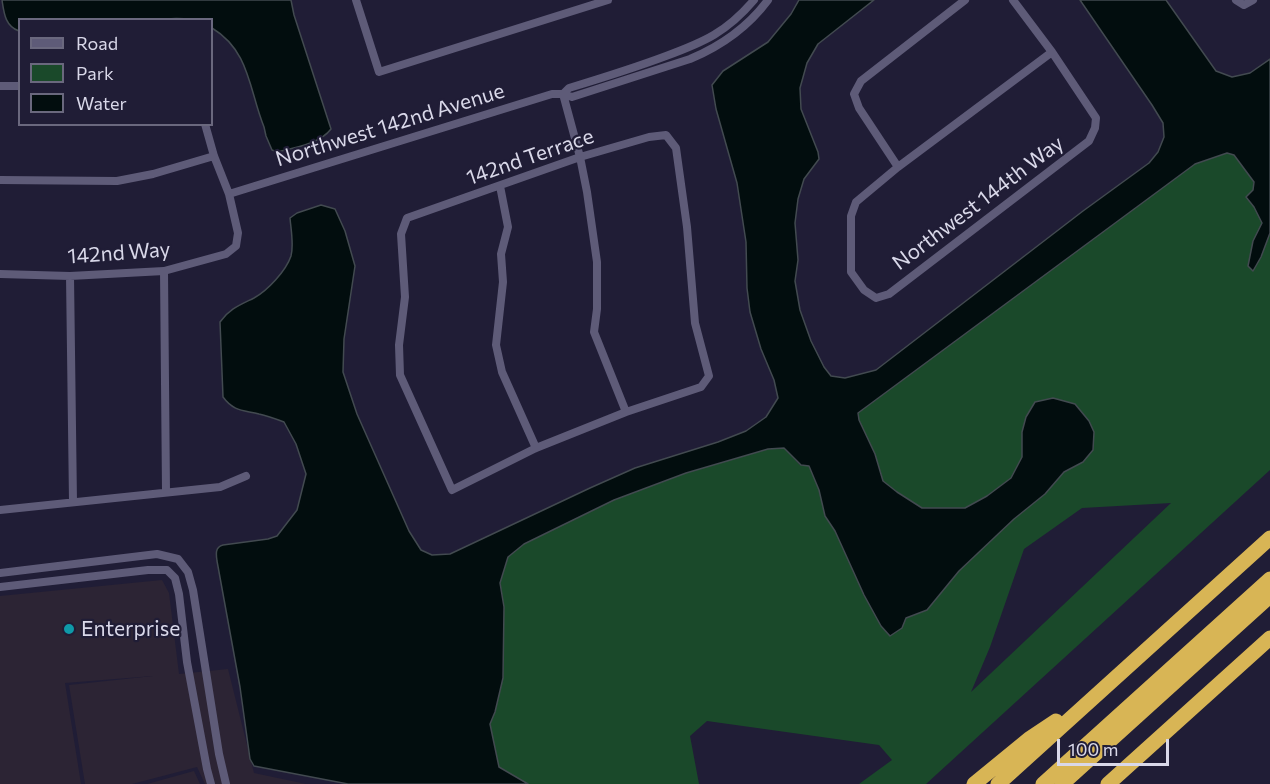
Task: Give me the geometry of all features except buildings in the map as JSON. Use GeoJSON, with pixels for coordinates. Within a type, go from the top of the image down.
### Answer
{"type":"FeatureCollection","features":[{"type":"Feature","properties":{"kind":"highway"},"geometry":{"type":"LineString","coordinates":[[998,784],[1270,538]]}},
{"type":"Feature","properties":{"kind":"highway"},"geometry":{"type":"LineString","coordinates":[[1042,784],[1270,579]]}},
{"type":"Feature","properties":{"kind":"highway"},"geometry":{"type":"LineString","coordinates":[[1062,784],[1270,596]]}},
{"type":"Feature","properties":{"kind":"highway"},"geometry":{"type":"LineString","coordinates":[[1108,784],[1270,638]]}},
{"type":"Feature","properties":{"kind":"highway"},"geometry":{"type":"LineString","coordinates":[[974,784],[1029,740],[1096,695]]}},
{"type":"Feature","properties":{"kind":"street"},"geometry":{"type":"LineString","coordinates":[[356,0],[379,72],[608,0]]}},
{"type":"Feature","properties":{"kind":"street","name":"Northwest 142nd Avenue"},"geometry":{"type":"LineString","coordinates":[[563,94],[570,88],[636,68],[700,43],[734,22],[754,0]]}},
{"type":"Feature","properties":{"kind":"street","name":"Northwest 142nd Avenue"},"geometry":{"type":"LineString","coordinates":[[229,194],[552,94],[572,97],[684,61],[720,44],[739,30],[768,0]]}},
{"type":"Feature","properties":{"kind":"street"},"geometry":{"type":"LineString","coordinates":[[965,0],[861,81],[854,94],[859,108],[898,167],[1052,52],[1013,0]]}},
{"type":"Feature","properties":{"kind":"street"},"geometry":{"type":"LineString","coordinates":[[1240,2],[1253,0]]}},
{"type":"Feature","properties":{"kind":"street","name":"Northwest 144th Way"},"geometry":{"type":"LineString","coordinates":[[898,167],[856,202],[852,216],[851,272],[864,290],[876,298],[889,294],[1089,141],[1095,128],[1096,118],[1052,52]]}},
{"type":"Feature","properties":{"kind":"street"},"geometry":{"type":"LineString","coordinates":[[0,86],[18,86]]}},
{"type":"Feature","properties":{"kind":"street"},"geometry":{"type":"LineString","coordinates":[[500,186],[508,227],[501,254],[503,282],[496,345],[502,372],[536,448],[626,412],[594,332],[597,309],[597,262],[580,157],[563,94]]}},
{"type":"Feature","properties":{"kind":"street"},"geometry":{"type":"LineString","coordinates":[[206,126],[229,194]]}},
{"type":"Feature","properties":{"kind":"street","name":"142nd Terrace"},"geometry":{"type":"LineString","coordinates":[[536,448],[452,490],[400,375],[399,345],[405,297],[401,234],[407,218],[580,157],[649,137],[666,135],[676,148],[687,227],[695,323],[709,376],[701,387],[626,412]]}},
{"type":"Feature","properties":{"kind":"street"},"geometry":{"type":"LineString","coordinates":[[0,180],[117,181],[153,174],[214,156]]}},
{"type":"Feature","properties":{"kind":"street","name":"142nd Way"},"geometry":{"type":"LineString","coordinates":[[0,274],[70,276],[164,271],[226,254],[236,246],[238,232],[229,194]]}},
{"type":"Feature","properties":{"kind":"street"},"geometry":{"type":"LineString","coordinates":[[164,271],[166,492]]}},
{"type":"Feature","properties":{"kind":"street"},"geometry":{"type":"LineString","coordinates":[[70,276],[73,502]]}},
{"type":"Feature","properties":{"kind":"street"},"geometry":{"type":"LineString","coordinates":[[0,510],[220,487],[246,476]]}},
{"type":"Feature","properties":{"kind":"street"},"geometry":{"type":"LineString","coordinates":[[0,573],[157,554],[178,559],[188,572],[193,590],[219,754],[226,784]]}},
{"type":"Feature","properties":{"kind":"street"},"geometry":{"type":"LineString","coordinates":[[0,587],[148,570],[167,570],[175,578],[179,594],[190,680],[212,784]]}},
{"type":"Feature","properties":{"kind":"shaded area"},"geometry":{"type":"Polygon","coordinates":[[[162,580],[169,593],[179,674],[228,669],[254,773],[306,784],[205,784],[197,767],[132,784],[85,784],[69,685],[153,676],[65,683],[81,784],[0,784],[0,596],[162,580]]]}},
{"type":"Feature","properties":{"kind":"shaded area"},"geometry":{"type":"Polygon","coordinates":[[[194,771],[200,784],[147,784],[194,771]]]}},
{"type":"Feature","properties":{"kind":"green space"},"geometry":{"type":"Polygon","coordinates":[[[1227,153],[1234,155],[1254,182],[1253,190],[1247,197],[1262,223],[1259,229],[1261,257],[1270,233],[1270,470],[926,784],[859,784],[892,760],[879,745],[707,721],[690,736],[699,784],[528,784],[499,767],[490,724],[503,678],[504,607],[500,583],[508,557],[524,544],[614,500],[686,473],[768,449],[784,448],[800,465],[809,466],[819,490],[825,516],[835,531],[864,595],[906,618],[927,610],[959,571],[1014,519],[1045,494],[1064,471],[1083,462],[1022,432],[1022,457],[1011,478],[987,496],[965,508],[922,508],[883,481],[875,454],[858,413],[1195,164],[1227,153]],[[1171,503],[1082,508],[1024,549],[990,647],[971,692],[1171,503]]]}},
{"type":"Feature","properties":{"kind":"water"},"geometry":{"type":"Polygon","coordinates":[[[2,0],[291,0],[331,129],[306,145],[277,152],[272,150],[247,72],[234,48],[225,37],[213,29],[213,18],[18,18],[18,31],[11,26],[2,0]]]}},
{"type":"Feature","properties":{"kind":"water"},"geometry":{"type":"Polygon","coordinates":[[[799,0],[874,0],[818,44],[807,63],[800,88],[801,109],[819,159],[804,179],[798,199],[795,223],[798,260],[795,281],[800,310],[811,341],[831,376],[845,378],[876,370],[1149,163],[1158,152],[1164,137],[1163,123],[1080,0],[1166,0],[1216,71],[1232,77],[1250,73],[1270,59],[1270,233],[1253,271],[1248,266],[1253,241],[1262,223],[1246,197],[1253,190],[1254,182],[1234,155],[1227,153],[1195,164],[858,413],[875,454],[883,481],[922,508],[965,508],[987,496],[1011,478],[1022,457],[1022,432],[1026,417],[1035,402],[1053,398],[1075,404],[1089,421],[1094,432],[1093,450],[1083,462],[1064,472],[1045,494],[1014,519],[959,571],[927,610],[906,618],[902,628],[890,636],[881,626],[864,595],[835,531],[825,516],[819,490],[809,466],[801,465],[784,448],[768,449],[686,473],[614,500],[524,544],[508,557],[500,583],[504,607],[503,678],[490,724],[499,767],[528,784],[348,784],[254,766],[250,759],[217,551],[223,545],[277,536],[297,510],[306,474],[296,444],[284,422],[235,408],[223,397],[220,322],[239,305],[265,291],[285,268],[292,252],[290,218],[297,213],[321,205],[335,209],[345,231],[355,266],[344,339],[343,372],[357,414],[409,531],[421,550],[432,555],[450,554],[635,468],[746,431],[766,417],[778,398],[750,312],[746,242],[737,183],[716,109],[712,85],[723,71],[768,42],[791,14],[799,0]]]}},
{"type":"Feature","properties":{"kind":"place","name":"Enterprise"},"geometry":{"type":"Point","coordinates":[69,629]}}]}
